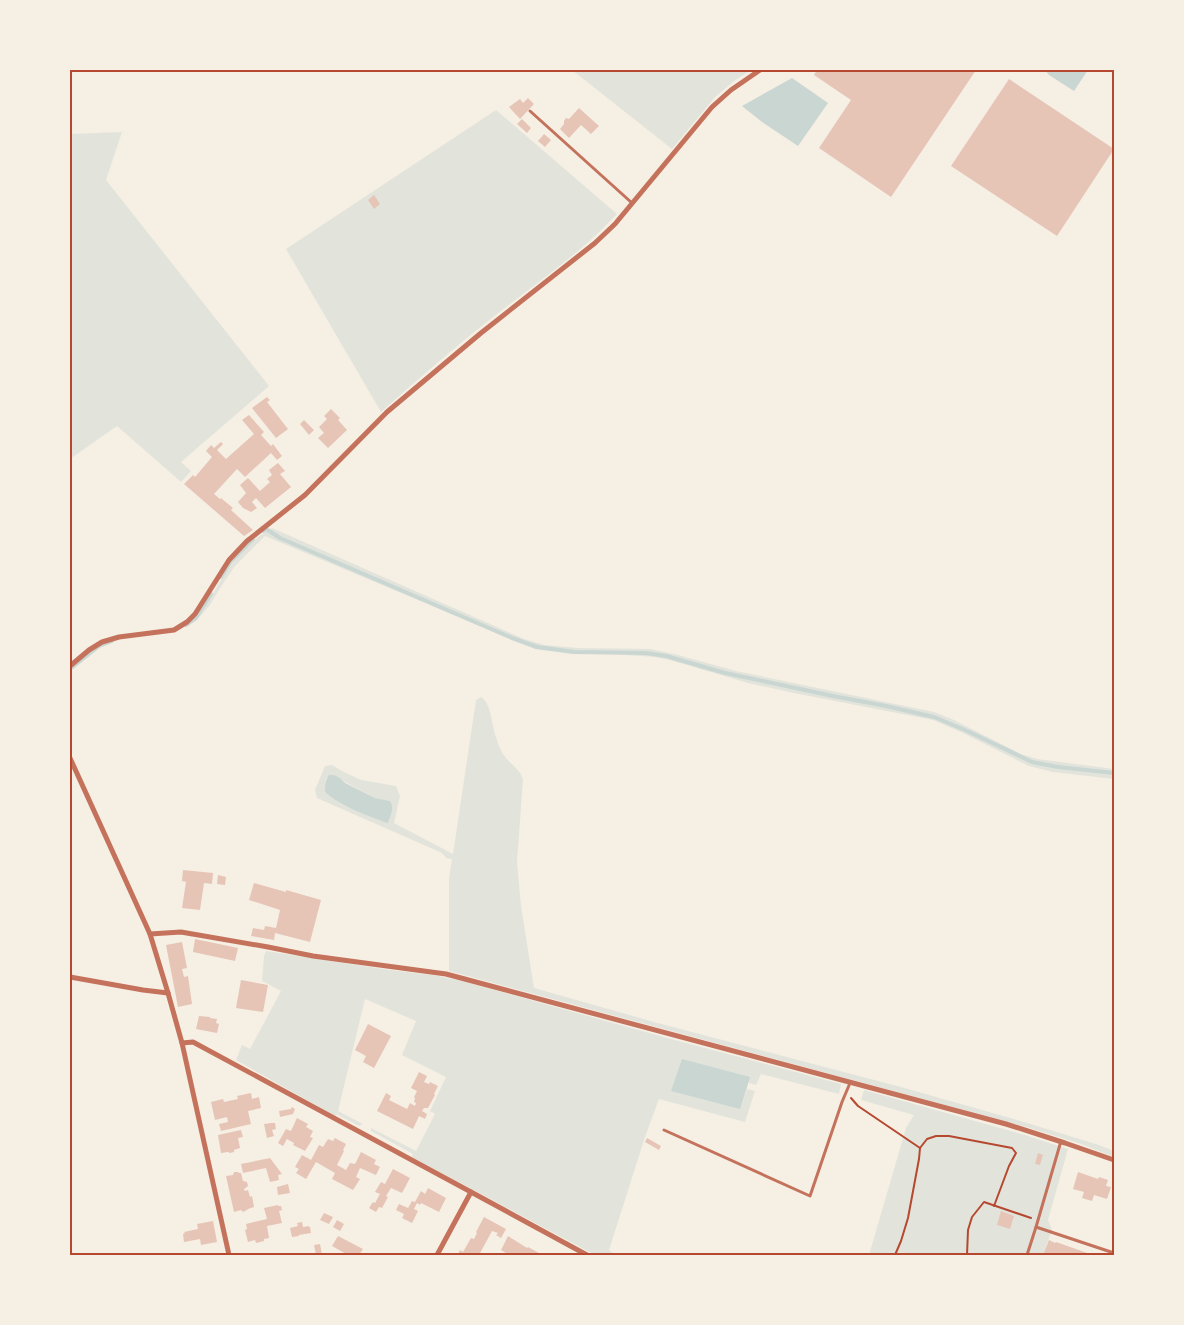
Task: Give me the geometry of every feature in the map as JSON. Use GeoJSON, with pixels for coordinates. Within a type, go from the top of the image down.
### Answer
{"type":"FeatureCollection","features":[{"type":"Feature","properties":{"kind":"street"},"geometry":{"type":"LineString","coordinates":[[70,666],[102,642],[120,637],[174,630],[187,622],[195,614],[229,560],[248,541],[305,495],[387,412],[481,333],[594,243],[614,224],[712,107],[731,90],[760,70]]}},
{"type":"Feature","properties":{"kind":"street"},"geometry":{"type":"LineString","coordinates":[[70,758],[150,934],[182,1043],[229,1255]]}},
{"type":"Feature","properties":{"kind":"street"},"geometry":{"type":"LineString","coordinates":[[150,934],[181,932],[313,956],[446,974],[1006,1124],[1114,1160]]}},
{"type":"Feature","properties":{"kind":"street"},"geometry":{"type":"LineString","coordinates":[[70,977],[168,993]]}},
{"type":"Feature","properties":{"kind":"street"},"geometry":{"type":"LineString","coordinates":[[182,1043],[193,1042],[587,1255]]}},
{"type":"Feature","properties":{"kind":"street"},"geometry":{"type":"LineString","coordinates":[[437,1255],[471,1192]]}},
{"type":"Feature","properties":{"kind":"lane"},"geometry":{"type":"LineString","coordinates":[[530,111],[632,203]]}},
{"type":"Feature","properties":{"kind":"lane"},"geometry":{"type":"LineString","coordinates":[[664,1130],[810,1196],[850,1083]]}},
{"type":"Feature","properties":{"kind":"lane"},"geometry":{"type":"LineString","coordinates":[[1028,1255],[1061,1141]]}},
{"type":"Feature","properties":{"kind":"lane"},"geometry":{"type":"LineString","coordinates":[[1036,1227],[1114,1253]]}},
{"type":"Feature","properties":{"kind":"path"},"geometry":{"type":"LineString","coordinates":[[846,1091],[858,1106],[920,1148]]}},
{"type":"Feature","properties":{"kind":"path"},"geometry":{"type":"LineString","coordinates":[[895,1255],[908,1218],[920,1148],[927,1139],[936,1136],[949,1136],[1012,1148],[1016,1153],[994,1206]]}},
{"type":"Feature","properties":{"kind":"path"},"geometry":{"type":"LineString","coordinates":[[967,1255],[968,1230],[972,1217],[984,1202],[1038,1221]]}},
{"type":"Feature","properties":{"kind":"shaded area"},"geometry":{"type":"Polygon","coordinates":[[[572,70],[751,70],[715,97],[672,149],[572,70]]]}},
{"type":"Feature","properties":{"kind":"shaded area"},"geometry":{"type":"Polygon","coordinates":[[[1045,70],[1088,70],[1074,91],[1049,75],[1045,70]]]}},
{"type":"Feature","properties":{"kind":"shaded area"},"geometry":{"type":"Polygon","coordinates":[[[792,78],[828,103],[798,146],[742,106],[792,78]]]}},
{"type":"Feature","properties":{"kind":"shaded area"},"geometry":{"type":"Polygon","coordinates":[[[496,110],[617,214],[574,254],[467,338],[381,412],[286,249],[496,110]]]}},
{"type":"Feature","properties":{"kind":"shaded area"},"geometry":{"type":"Polygon","coordinates":[[[122,132],[106,180],[269,386],[181,462],[191,471],[181,482],[117,426],[70,459],[70,134],[122,132]]]}},
{"type":"Feature","properties":{"kind":"shaded area"},"geometry":{"type":"Polygon","coordinates":[[[272,528],[524,639],[545,645],[578,648],[650,649],[736,671],[934,712],[1021,754],[1037,759],[1114,769],[1114,779],[1053,772],[1029,766],[933,720],[748,683],[670,660],[611,654],[571,654],[535,649],[265,536],[235,566],[210,605],[198,619],[238,556],[255,539],[272,528]]]}},
{"type":"Feature","properties":{"kind":"shaded area"},"geometry":{"type":"Polygon","coordinates":[[[481,697],[485,700],[500,748],[523,779],[517,862],[521,906],[534,988],[1024,1122],[1099,1145],[1114,1151],[1114,1157],[1081,1144],[1030,1128],[449,971],[449,878],[452,859],[446,858],[442,853],[317,798],[315,790],[325,766],[332,765],[361,780],[396,786],[400,796],[394,823],[453,854],[476,700],[481,697]],[[334,775],[326,778],[325,792],[340,803],[378,819],[390,801],[375,798],[334,775]]]}},
{"type":"Feature","properties":{"kind":"shaded area"},"geometry":{"type":"Polygon","coordinates":[[[329,775],[340,778],[345,783],[375,798],[390,801],[392,809],[388,823],[355,810],[331,797],[325,792],[325,785],[329,775]]]}},
{"type":"Feature","properties":{"kind":"shaded area"},"geometry":{"type":"Polygon","coordinates":[[[266,951],[433,975],[462,981],[841,1084],[839,1094],[761,1074],[756,1085],[749,1083],[750,1078],[740,1109],[747,1089],[755,1091],[745,1122],[659,1099],[609,1250],[616,1255],[595,1255],[412,1157],[413,1154],[371,1131],[371,1128],[416,1151],[435,1114],[430,1111],[446,1077],[402,1055],[416,1021],[365,999],[338,1111],[363,1124],[359,1126],[336,1114],[335,1116],[236,1060],[242,1045],[250,1049],[281,991],[262,981],[266,951]]]}},
{"type":"Feature","properties":{"kind":"shaded area"},"geometry":{"type":"Polygon","coordinates":[[[682,1059],[750,1077],[740,1109],[671,1091],[682,1059]]]}},
{"type":"Feature","properties":{"kind":"shaded area"},"geometry":{"type":"Polygon","coordinates":[[[864,1090],[1025,1135],[1068,1149],[1048,1220],[1052,1230],[1043,1255],[869,1255],[906,1128],[914,1115],[861,1100],[864,1090]]]}},
{"type":"Feature","properties":{"kind":"building"},"geometry":{"type":"Polygon","coordinates":[[[817,70],[976,70],[891,197],[819,148],[851,100],[814,75],[817,70]]]}},
{"type":"Feature","properties":{"kind":"building"},"geometry":{"type":"Polygon","coordinates":[[[1009,79],[1114,149],[1057,236],[951,166],[1009,79]]]}},
{"type":"Feature","properties":{"kind":"building"},"geometry":{"type":"Polygon","coordinates":[[[528,98],[534,104],[520,119],[509,107],[520,99],[523,103],[528,98]]]}},
{"type":"Feature","properties":{"kind":"building"},"geometry":{"type":"Polygon","coordinates":[[[579,108],[599,126],[591,134],[581,125],[569,138],[560,129],[566,118],[569,119],[579,108]]]}},
{"type":"Feature","properties":{"kind":"building"},"geometry":{"type":"Polygon","coordinates":[[[522,119],[531,128],[527,133],[517,124],[522,119]]]}},
{"type":"Feature","properties":{"kind":"building"},"geometry":{"type":"Polygon","coordinates":[[[544,134],[551,140],[545,147],[538,141],[544,134]]]}},
{"type":"Feature","properties":{"kind":"building"},"geometry":{"type":"Polygon","coordinates":[[[374,195],[380,204],[374,209],[368,200],[374,195]]]}},
{"type":"Feature","properties":{"kind":"building"},"geometry":{"type":"Polygon","coordinates":[[[267,397],[270,400],[267,402],[288,429],[276,438],[252,408],[267,397]]]}},
{"type":"Feature","properties":{"kind":"building"},"geometry":{"type":"Polygon","coordinates":[[[331,409],[340,418],[338,420],[347,430],[328,448],[318,438],[324,433],[319,427],[327,419],[324,416],[331,409]]]}},
{"type":"Feature","properties":{"kind":"building"},"geometry":{"type":"Polygon","coordinates":[[[249,415],[264,432],[261,435],[271,446],[273,444],[282,456],[277,460],[271,453],[245,477],[237,469],[214,494],[233,508],[231,510],[253,530],[244,536],[184,484],[193,475],[195,477],[212,457],[206,451],[211,445],[214,448],[221,442],[223,444],[217,450],[226,459],[254,434],[242,420],[249,415]]]}},
{"type":"Feature","properties":{"kind":"building"},"geometry":{"type":"Polygon","coordinates":[[[304,420],[314,430],[309,435],[300,424],[304,420]]]}},
{"type":"Feature","properties":{"kind":"building"},"geometry":{"type":"Polygon","coordinates":[[[278,463],[285,471],[280,474],[291,487],[265,508],[256,498],[252,502],[257,508],[251,512],[243,508],[238,502],[246,493],[240,485],[248,478],[260,491],[270,482],[267,479],[272,475],[269,470],[278,463]]]}},
{"type":"Feature","properties":{"kind":"building"},"geometry":{"type":"Polygon","coordinates":[[[183,870],[213,873],[212,884],[204,883],[200,910],[182,908],[186,882],[182,881],[183,870]]]}},
{"type":"Feature","properties":{"kind":"building"},"geometry":{"type":"Polygon","coordinates":[[[218,875],[226,877],[225,885],[217,884],[218,875]]]}},
{"type":"Feature","properties":{"kind":"building"},"geometry":{"type":"Polygon","coordinates":[[[254,883],[321,900],[310,942],[275,933],[274,940],[251,936],[253,928],[264,930],[265,926],[276,928],[280,910],[249,900],[254,883]]]}},
{"type":"Feature","properties":{"kind":"building"},"geometry":{"type":"Polygon","coordinates":[[[195,939],[238,948],[235,961],[193,952],[195,939]]]}},
{"type":"Feature","properties":{"kind":"building"},"geometry":{"type":"Polygon","coordinates":[[[182,942],[187,968],[182,969],[184,977],[188,976],[192,1004],[178,1007],[166,945],[182,942]]]}},
{"type":"Feature","properties":{"kind":"building"},"geometry":{"type":"Polygon","coordinates":[[[241,980],[268,985],[263,1012],[236,1008],[241,980]]]}},
{"type":"Feature","properties":{"kind":"building"},"geometry":{"type":"Polygon","coordinates":[[[199,1016],[217,1019],[216,1023],[219,1024],[217,1033],[196,1029],[199,1016]]]}},
{"type":"Feature","properties":{"kind":"building"},"geometry":{"type":"Polygon","coordinates":[[[368,1024],[391,1036],[374,1068],[363,1062],[366,1056],[355,1050],[368,1024]]]}},
{"type":"Feature","properties":{"kind":"building"},"geometry":{"type":"Polygon","coordinates":[[[419,1072],[427,1076],[424,1082],[429,1084],[430,1082],[438,1086],[428,1108],[424,1108],[422,1111],[427,1114],[425,1119],[419,1116],[413,1129],[377,1111],[386,1093],[391,1096],[389,1100],[407,1109],[410,1103],[415,1106],[414,1097],[417,1091],[411,1088],[419,1072]]]}},
{"type":"Feature","properties":{"kind":"building"},"geometry":{"type":"Polygon","coordinates":[[[251,1093],[252,1099],[259,1097],[261,1108],[248,1111],[251,1124],[221,1131],[219,1124],[228,1122],[227,1117],[215,1120],[211,1102],[223,1099],[224,1102],[238,1099],[237,1096],[251,1093]]]}},
{"type":"Feature","properties":{"kind":"building"},"geometry":{"type":"Polygon","coordinates":[[[292,1107],[295,1109],[293,1114],[280,1117],[279,1111],[291,1109],[292,1107]]]}},
{"type":"Feature","properties":{"kind":"building"},"geometry":{"type":"Polygon","coordinates":[[[297,1118],[308,1124],[306,1127],[313,1131],[310,1137],[313,1138],[305,1151],[293,1145],[294,1143],[287,1139],[283,1146],[278,1143],[286,1129],[291,1131],[297,1118]]]}},
{"type":"Feature","properties":{"kind":"building"},"geometry":{"type":"Polygon","coordinates":[[[275,1123],[276,1129],[272,1130],[274,1136],[267,1138],[264,1124],[275,1123]]]}},
{"type":"Feature","properties":{"kind":"building"},"geometry":{"type":"Polygon","coordinates":[[[241,1130],[243,1137],[238,1138],[240,1148],[234,1150],[234,1152],[221,1153],[218,1135],[241,1130]]]}},
{"type":"Feature","properties":{"kind":"building"},"geometry":{"type":"Polygon","coordinates":[[[335,1138],[346,1144],[337,1165],[346,1170],[350,1163],[355,1164],[361,1152],[376,1160],[374,1164],[380,1167],[376,1175],[360,1168],[356,1177],[360,1179],[353,1190],[332,1179],[335,1173],[316,1162],[306,1179],[296,1173],[299,1169],[295,1167],[302,1155],[311,1160],[319,1145],[323,1147],[328,1139],[333,1141],[335,1138]]]}},
{"type":"Feature","properties":{"kind":"building"},"geometry":{"type":"Polygon","coordinates":[[[647,1138],[661,1146],[659,1150],[645,1142],[647,1138]]]}},
{"type":"Feature","properties":{"kind":"building"},"geometry":{"type":"Polygon","coordinates":[[[1038,1153],[1043,1155],[1040,1165],[1035,1164],[1038,1153]]]}},
{"type":"Feature","properties":{"kind":"building"},"geometry":{"type":"Polygon","coordinates":[[[270,1158],[282,1174],[278,1175],[279,1180],[270,1182],[266,1168],[243,1173],[241,1164],[270,1158]]]}},
{"type":"Feature","properties":{"kind":"building"},"geometry":{"type":"Polygon","coordinates":[[[393,1169],[410,1178],[402,1193],[391,1188],[382,1208],[379,1207],[376,1212],[369,1208],[373,1202],[375,1203],[380,1194],[375,1192],[381,1182],[385,1184],[393,1169]]]}},
{"type":"Feature","properties":{"kind":"building"},"geometry":{"type":"Polygon","coordinates":[[[234,1172],[241,1173],[243,1181],[247,1182],[248,1186],[244,1189],[245,1191],[248,1190],[250,1197],[252,1196],[254,1207],[243,1212],[241,1210],[234,1212],[226,1176],[233,1175],[234,1172]]]}},
{"type":"Feature","properties":{"kind":"building"},"geometry":{"type":"Polygon","coordinates":[[[1078,1172],[1098,1179],[1099,1177],[1108,1180],[1106,1186],[1111,1187],[1107,1199],[1094,1195],[1092,1201],[1082,1198],[1084,1192],[1073,1189],[1078,1172]]]}},
{"type":"Feature","properties":{"kind":"building"},"geometry":{"type":"Polygon","coordinates":[[[288,1184],[290,1193],[278,1195],[277,1187],[288,1184]]]}},
{"type":"Feature","properties":{"kind":"building"},"geometry":{"type":"Polygon","coordinates":[[[428,1188],[446,1198],[439,1212],[421,1203],[420,1205],[417,1203],[414,1209],[418,1211],[412,1223],[402,1218],[404,1214],[396,1210],[399,1204],[408,1208],[412,1201],[415,1202],[421,1191],[425,1194],[428,1188]]]}},
{"type":"Feature","properties":{"kind":"building"},"geometry":{"type":"Polygon","coordinates":[[[281,1206],[282,1210],[279,1211],[282,1223],[267,1226],[269,1238],[264,1239],[264,1241],[256,1243],[255,1240],[248,1242],[245,1230],[247,1229],[246,1224],[267,1219],[264,1208],[281,1206]]]}},
{"type":"Feature","properties":{"kind":"building"},"geometry":{"type":"Polygon","coordinates":[[[1001,1211],[1014,1216],[1010,1229],[997,1225],[1001,1211]]]}},
{"type":"Feature","properties":{"kind":"building"},"geometry":{"type":"Polygon","coordinates":[[[324,1213],[333,1217],[329,1224],[320,1220],[324,1213]]]}},
{"type":"Feature","properties":{"kind":"building"},"geometry":{"type":"Polygon","coordinates":[[[484,1217],[506,1229],[501,1238],[496,1235],[498,1233],[492,1231],[479,1255],[458,1255],[460,1250],[463,1252],[471,1238],[474,1239],[484,1217]]]}},
{"type":"Feature","properties":{"kind":"building"},"geometry":{"type":"Polygon","coordinates":[[[337,1220],[344,1224],[340,1231],[333,1227],[337,1220]]]}},
{"type":"Feature","properties":{"kind":"building"},"geometry":{"type":"Polygon","coordinates":[[[213,1221],[217,1242],[201,1245],[200,1239],[184,1242],[184,1232],[198,1229],[197,1224],[213,1221]]]}},
{"type":"Feature","properties":{"kind":"building"},"geometry":{"type":"Polygon","coordinates":[[[302,1222],[303,1227],[310,1227],[311,1233],[292,1237],[290,1228],[298,1226],[297,1223],[302,1222]]]}},
{"type":"Feature","properties":{"kind":"building"},"geometry":{"type":"Polygon","coordinates":[[[338,1236],[363,1249],[359,1255],[348,1255],[332,1246],[338,1236]]]}},
{"type":"Feature","properties":{"kind":"building"},"geometry":{"type":"Polygon","coordinates":[[[508,1236],[539,1253],[537,1255],[509,1255],[501,1250],[508,1236]]]}},
{"type":"Feature","properties":{"kind":"building"},"geometry":{"type":"Polygon","coordinates":[[[1049,1240],[1055,1243],[1093,1255],[1043,1255],[1049,1240]]]}},
{"type":"Feature","properties":{"kind":"building"},"geometry":{"type":"Polygon","coordinates":[[[320,1244],[322,1255],[316,1255],[314,1245],[320,1244]]]}},
{"type":"Feature","properties":{"kind":"waterway"},"geometry":{"type":"LineString","coordinates":[[263,531],[266,529],[280,538],[537,647],[575,652],[646,653],[666,656],[725,673],[934,717],[1032,762],[1114,773]]}},
{"type":"Feature","properties":{"kind":"waterway"},"geometry":{"type":"LineString","coordinates":[[221,577],[231,561],[253,539]]}},
{"type":"Feature","properties":{"kind":"waterway"},"geometry":{"type":"LineString","coordinates":[[186,625],[196,618],[211,594]]}},
{"type":"Feature","properties":{"kind":"waterway"},"geometry":{"type":"LineString","coordinates":[[70,669],[99,646],[112,641]]}}]}
